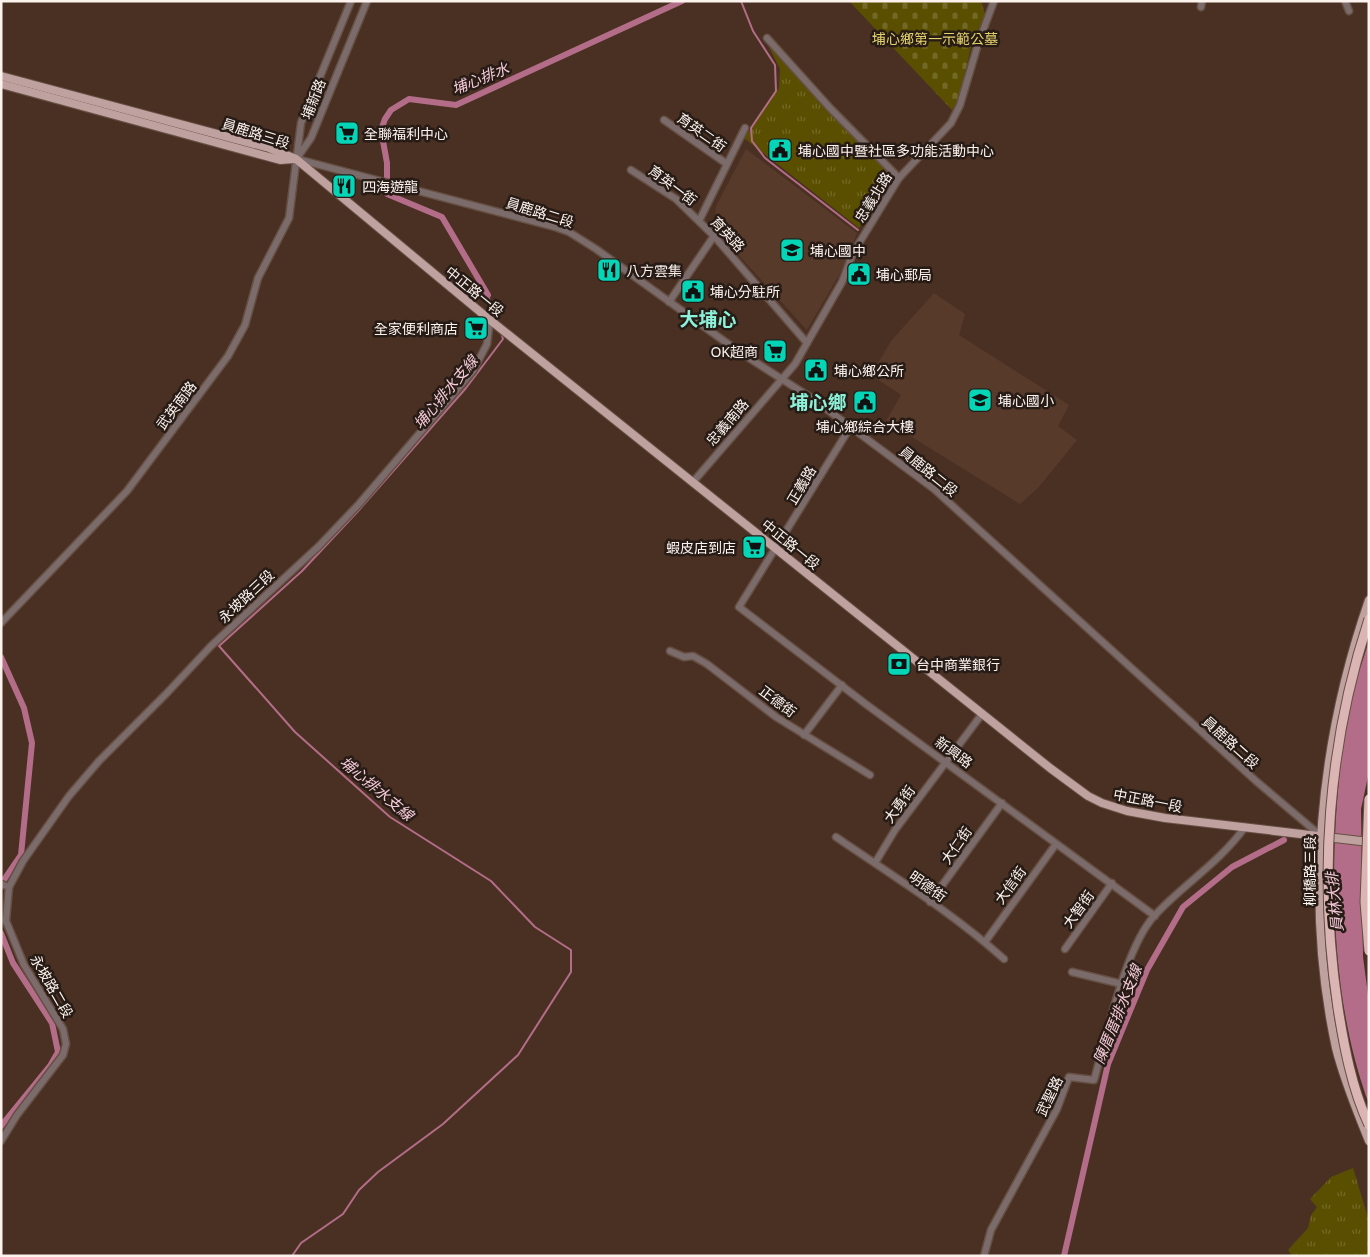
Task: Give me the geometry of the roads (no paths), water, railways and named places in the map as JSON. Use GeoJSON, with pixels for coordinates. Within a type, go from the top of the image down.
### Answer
{"type":"FeatureCollection","features":[{"type":"Feature","properties":{"kind":"highway"},"geometry":{"type":"LineString","coordinates":[[1369,619],[1347,698],[1335,771],[1329,820],[1327,897],[1332,970],[1344,1041],[1369,1125]]}},
{"type":"Feature","properties":{"kind":"highway"},"geometry":{"type":"LineString","coordinates":[[1369,799],[1365,902],[1369,951]]}},
{"type":"Feature","properties":{"kind":"main road","name":"員鹿路三段"},"geometry":{"type":"LineString","coordinates":[[1,76],[269,148],[296,159]]}},
{"type":"Feature","properties":{"kind":"main road","name":"員鹿路三段"},"geometry":{"type":"LineString","coordinates":[[1,84],[280,160],[296,159]]}},
{"type":"Feature","properties":{"kind":"main road","name":"中正路一段"},"geometry":{"type":"LineString","coordinates":[[296,159],[490,320],[982,714],[1050,768],[1102,803],[1127,811],[1165,818],[1366,841]]}},
{"type":"Feature","properties":{"kind":"main road","name":"柳橋路三段"},"geometry":{"type":"LineString","coordinates":[[1369,600],[1354,643],[1335,717],[1321,836],[1324,972],[1337,1049],[1369,1141]]}},
{"type":"Feature","properties":{"kind":"street","name":"埔新路"},"geometry":{"type":"LineString","coordinates":[[296,159],[301,123],[351,1]]}},
{"type":"Feature","properties":{"kind":"street","name":"埔新路"},"geometry":{"type":"LineString","coordinates":[[296,159],[311,138],[367,1]]}},
{"type":"Feature","properties":{"kind":"street","name":"忠義北路"},"geometry":{"type":"LineString","coordinates":[[781,380],[807,343],[842,282],[853,254],[899,178],[951,123],[960,104],[978,44],[994,1]]}},
{"type":"Feature","properties":{"kind":"street"},"geometry":{"type":"LineString","coordinates":[[1345,1],[1349,11]]}},
{"type":"Feature","properties":{"kind":"street"},"geometry":{"type":"LineString","coordinates":[[767,38],[899,178]]}},
{"type":"Feature","properties":{"kind":"street","name":"育英二街"},"geometry":{"type":"LineString","coordinates":[[664,120],[727,164]]}},
{"type":"Feature","properties":{"kind":"street","name":"育英路"},"geometry":{"type":"LineString","coordinates":[[745,128],[699,221],[807,343]]}},
{"type":"Feature","properties":{"kind":"street","name":"員鹿路二段"},"geometry":{"type":"LineString","coordinates":[[296,159],[569,232],[596,249],[781,380],[813,399],[934,489],[1256,781],[1321,836]]}},
{"type":"Feature","properties":{"kind":"street","name":"武英南路"},"geometry":{"type":"LineString","coordinates":[[1,623],[127,491],[228,356],[245,325],[258,278],[290,218],[296,159]]}},
{"type":"Feature","properties":{"kind":"street","name":"育英一街"},"geometry":{"type":"LineString","coordinates":[[631,170],[676,199],[699,221]]}},
{"type":"Feature","properties":{"kind":"street"},"geometry":{"type":"LineString","coordinates":[[669,302],[714,236]]}},
{"type":"Feature","properties":{"kind":"street","name":"永坡路三段"},"geometry":{"type":"LineString","coordinates":[[9,887],[40,836],[69,796],[99,761],[166,694],[210,646],[318,546],[359,504],[454,394],[473,371],[487,344],[490,320]]}},
{"type":"Feature","properties":{"kind":"street","name":"忠義南路"},"geometry":{"type":"LineString","coordinates":[[693,482],[781,380]]}},
{"type":"Feature","properties":{"kind":"street","name":"正義路"},"geometry":{"type":"LineString","coordinates":[[739,607],[777,549],[851,426]]}},
{"type":"Feature","properties":{"kind":"street","name":"新興路"},"geometry":{"type":"LineString","coordinates":[[739,607],[1155,916]]}},
{"type":"Feature","properties":{"kind":"street","name":"正德街"},"geometry":{"type":"LineString","coordinates":[[670,651],[684,657],[694,656],[707,664],[804,735],[870,775]]}},
{"type":"Feature","properties":{"kind":"street"},"geometry":{"type":"LineString","coordinates":[[804,735],[842,685]]}},
{"type":"Feature","properties":{"kind":"street","name":"大勇街"},"geometry":{"type":"LineString","coordinates":[[875,863],[895,830],[982,714]]}},
{"type":"Feature","properties":{"kind":"street","name":"大仁街"},"geometry":{"type":"LineString","coordinates":[[930,902],[1002,803]]}},
{"type":"Feature","properties":{"kind":"street","name":"武聖路"},"geometry":{"type":"LineString","coordinates":[[984,1256],[991,1230],[1057,1108],[1069,1077],[1094,1080],[1122,984],[1139,937],[1155,916],[1232,845],[1245,827]]}},
{"type":"Feature","properties":{"kind":"street","name":"明德街"},"geometry":{"type":"LineString","coordinates":[[836,837],[930,902],[985,942],[1004,959]]}},
{"type":"Feature","properties":{"kind":"street","name":"大信街"},"geometry":{"type":"LineString","coordinates":[[985,942],[1056,844]]}},
{"type":"Feature","properties":{"kind":"street","name":"大智街"},"geometry":{"type":"LineString","coordinates":[[1065,949],[1112,883]]}},
{"type":"Feature","properties":{"kind":"street"},"geometry":{"type":"LineString","coordinates":[[1,884],[9,887]]}},
{"type":"Feature","properties":{"kind":"street","name":"永坡路二段"},"geometry":{"type":"LineString","coordinates":[[1,1141],[17,1115],[63,1055],[66,1044],[63,1029],[24,965],[10,934],[6,921],[9,887]]}},
{"type":"Feature","properties":{"kind":"street"},"geometry":{"type":"LineString","coordinates":[[1072,972],[1122,984]]}},
{"type":"Feature","properties":{"kind":"waterway","name":"埔心排水"},"geometry":{"type":"LineString","coordinates":[[488,295],[442,217],[387,194],[387,163],[381,130],[385,119],[391,110],[409,99],[456,105],[682,1]]}},
{"type":"Feature","properties":{"kind":"waterway"},"geometry":{"type":"LineString","coordinates":[[741,1],[753,31],[775,65],[776,91],[751,128],[752,141],[765,158],[858,230]]}},
{"type":"Feature","properties":{"kind":"waterway","name":"埔心排水支線"},"geometry":{"type":"LineString","coordinates":[[488,295],[497,323]]}},
{"type":"Feature","properties":{"kind":"waterway","name":"埔心排水支線"},"geometry":{"type":"LineString","coordinates":[[292,1256],[301,1243],[343,1214],[359,1190],[378,1172],[443,1124],[518,1055],[571,972],[571,950],[535,927],[491,881],[390,817],[295,732],[219,646],[302,571],[359,510],[466,388],[503,339],[501,332]]}},
{"type":"Feature","properties":{"kind":"waterway"},"geometry":{"type":"LineString","coordinates":[[1,657],[24,708],[32,743],[21,855],[1,884]]}},
{"type":"Feature","properties":{"kind":"waterway","name":"陳厝厝排水支線"},"geometry":{"type":"LineString","coordinates":[[1064,1256],[1108,1064],[1147,970],[1183,907],[1232,867],[1284,840]]}},
{"type":"Feature","properties":{"kind":"waterway"},"geometry":{"type":"LineString","coordinates":[[1,933],[13,963],[52,1023],[58,1052],[50,1066],[1,1126]]}},
{"type":"Feature","properties":{"kind":"place","name":"全聯福利中心"},"geometry":{"type":"Point","coordinates":[347,133]}},
{"type":"Feature","properties":{"kind":"place","name":"埔心國中暨社區多功能活動中心"},"geometry":{"type":"Point","coordinates":[780,150]}},
{"type":"Feature","properties":{"kind":"place","name":"四海遊龍"},"geometry":{"type":"Point","coordinates":[344,186]}},
{"type":"Feature","properties":{"kind":"place","name":"埔心國中"},"geometry":{"type":"Point","coordinates":[792,250]}},
{"type":"Feature","properties":{"kind":"place","name":"八方雲集"},"geometry":{"type":"Point","coordinates":[609,270]}},
{"type":"Feature","properties":{"kind":"place","name":"埔心郵局"},"geometry":{"type":"Point","coordinates":[859,274]}},
{"type":"Feature","properties":{"kind":"place","name":"埔心分駐所"},"geometry":{"type":"Point","coordinates":[693,291]}},
{"type":"Feature","properties":{"kind":"place","name":"全家便利商店"},"geometry":{"type":"Point","coordinates":[476,328]}},
{"type":"Feature","properties":{"kind":"place","name":"OK超商"},"geometry":{"type":"Point","coordinates":[775,351]}},
{"type":"Feature","properties":{"kind":"place","name":"埔心鄉公所"},"geometry":{"type":"Point","coordinates":[816,370]}},
{"type":"Feature","properties":{"kind":"place","name":"埔心國小"},"geometry":{"type":"Point","coordinates":[980,400]}},
{"type":"Feature","properties":{"kind":"place","name":"埔心鄉綜合大樓"},"geometry":{"type":"Point","coordinates":[865,402]}},
{"type":"Feature","properties":{"kind":"place","name":"蝦皮店到店"},"geometry":{"type":"Point","coordinates":[754,547]}},
{"type":"Feature","properties":{"kind":"place","name":"台中商業銀行"},"geometry":{"type":"Point","coordinates":[899,664]}},
{"type":"Feature","properties":{"kind":"district","name":"大埔心"},"geometry":{"type":"Point","coordinates":[708,319]}},
{"type":"Feature","properties":{"kind":"district","name":"埔心鄉"},"geometry":{"type":"Point","coordinates":[818,402]}},
{"type":"Feature","properties":{"kind":"park label","name":"埔心鄉第一示範公墓"},"geometry":{"type":"Point","coordinates":[935,38]}},
{"type":"Feature","properties":{"kind":"water label","name":"員林大排"},"geometry":{"type":"Point","coordinates":[1334,902]}}]}
